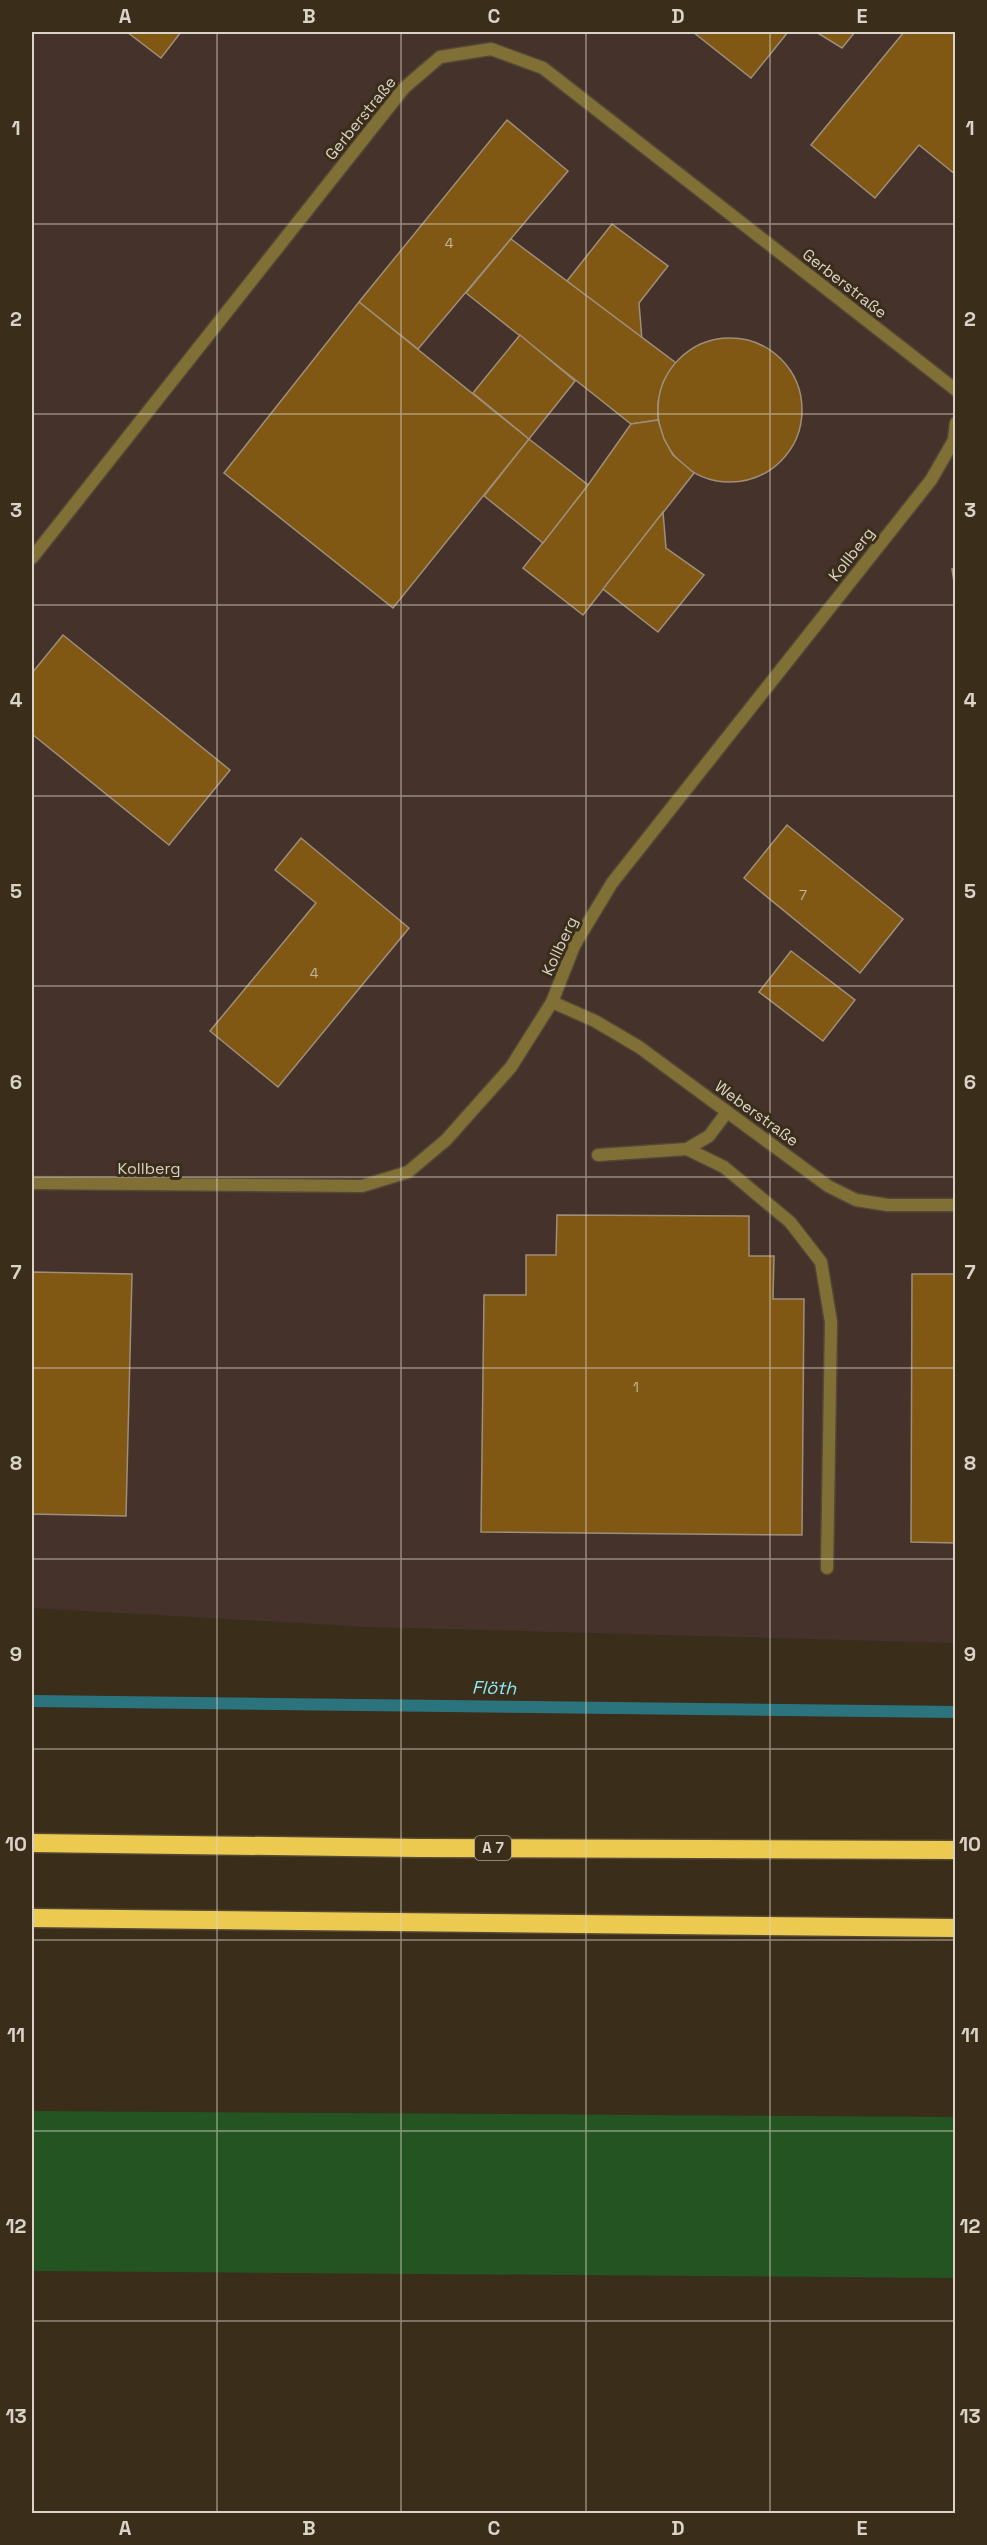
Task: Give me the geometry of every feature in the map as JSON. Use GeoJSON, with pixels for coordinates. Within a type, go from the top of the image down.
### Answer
{"type":"FeatureCollection","features":[{"type":"Feature","properties":{"kind":"highway","name":"A 7"},"geometry":{"type":"LineString","coordinates":[[32,1843],[431,1848],[956,1850]]}},
{"type":"Feature","properties":{"kind":"highway"},"geometry":{"type":"LineString","coordinates":[[32,1918],[956,1928]]}},
{"type":"Feature","properties":{"kind":"street","name":"Gerberstraße"},"geometry":{"type":"LineString","coordinates":[[32,558],[404,88],[440,57],[491,49],[543,68],[956,390]]}},
{"type":"Feature","properties":{"kind":"street","name":"Kollberg"},"geometry":{"type":"LineString","coordinates":[[32,1183],[362,1186],[408,1172],[446,1140],[511,1067],[552,1002],[574,946],[612,883],[931,480],[954,440],[956,423]]}},
{"type":"Feature","properties":{"kind":"street","name":"Weberstraße"},"geometry":{"type":"LineString","coordinates":[[552,1002],[595,1021],[639,1047],[828,1186],[856,1200],[888,1205],[956,1205]]}},
{"type":"Feature","properties":{"kind":"street"},"geometry":{"type":"LineString","coordinates":[[598,1155],[687,1149],[709,1136],[727,1112]]}},
{"type":"Feature","properties":{"kind":"street"},"geometry":{"type":"LineString","coordinates":[[687,1149],[724,1167],[790,1222],[821,1262],[831,1322],[826,1568]]}},
{"type":"Feature","properties":{"kind":"shaded area"},"geometry":{"type":"Polygon","coordinates":[[[32,32],[955,32],[955,1643],[368,1627],[32,1608],[32,32]]]}},
{"type":"Feature","properties":{"kind":"green space"},"geometry":{"type":"Polygon","coordinates":[[[32,2111],[955,2117],[955,2278],[32,2271],[32,2111]]]}},
{"type":"Feature","properties":{"kind":"building"},"geometry":{"type":"Polygon","coordinates":[[[127,32],[181,32],[161,58],[127,32]]]}},
{"type":"Feature","properties":{"kind":"building"},"geometry":{"type":"Polygon","coordinates":[[[693,32],[788,32],[751,78],[693,32]]]}},
{"type":"Feature","properties":{"kind":"building"},"geometry":{"type":"Polygon","coordinates":[[[816,32],[855,32],[842,48],[816,32]]]}},
{"type":"Feature","properties":{"kind":"building"},"geometry":{"type":"Polygon","coordinates":[[[904,32],[956,32],[956,175],[919,145],[875,198],[811,145],[904,32]]]}},
{"type":"Feature","properties":{"kind":"building"},"geometry":{"type":"Polygon","coordinates":[[[507,120],[568,171],[418,349],[359,302],[507,120]]]}},
{"type":"Feature","properties":{"kind":"building"},"geometry":{"type":"Polygon","coordinates":[[[612,224],[668,266],[639,303],[642,340],[567,281],[612,224]]]}},
{"type":"Feature","properties":{"kind":"building"},"geometry":{"type":"Polygon","coordinates":[[[511,239],[676,363],[663,383],[658,402],[658,420],[631,424],[466,293],[511,239]]]}},
{"type":"Feature","properties":{"kind":"building"},"geometry":{"type":"Polygon","coordinates":[[[359,302],[529,439],[393,608],[224,473],[359,302]]]}},
{"type":"Feature","properties":{"kind":"building"},"geometry":{"type":"Polygon","coordinates":[[[520,335],[575,381],[529,439],[473,393],[520,335]]]}},
{"type":"Feature","properties":{"kind":"building"},"geometry":{"type":"Polygon","coordinates":[[[730,338],[758,343],[781,359],[797,382],[802,410],[797,438],[781,461],[758,477],[730,482],[702,477],[679,461],[663,438],[658,410],[663,382],[679,359],[702,343],[730,338]]]}},
{"type":"Feature","properties":{"kind":"building"},"geometry":{"type":"Polygon","coordinates":[[[658,420],[664,439],[673,455],[694,473],[583,615],[523,568],[588,485],[631,424],[658,420]]]}},
{"type":"Feature","properties":{"kind":"building"},"geometry":{"type":"Polygon","coordinates":[[[529,439],[588,485],[543,543],[484,496],[529,439]]]}},
{"type":"Feature","properties":{"kind":"building"},"geometry":{"type":"Polygon","coordinates":[[[663,512],[666,548],[704,575],[658,632],[603,589],[663,512]]]}},
{"type":"Feature","properties":{"kind":"building"},"geometry":{"type":"Polygon","coordinates":[[[952,569],[956,569],[956,595],[952,569]]]}},
{"type":"Feature","properties":{"kind":"building"},"geometry":{"type":"Polygon","coordinates":[[[63,635],[230,770],[169,845],[32,734],[32,673],[63,635]]]}},
{"type":"Feature","properties":{"kind":"building"},"geometry":{"type":"Polygon","coordinates":[[[787,825],[903,919],[860,973],[744,878],[787,825]]]}},
{"type":"Feature","properties":{"kind":"building"},"geometry":{"type":"Polygon","coordinates":[[[301,838],[409,928],[278,1087],[210,1031],[316,903],[275,870],[301,838]]]}},
{"type":"Feature","properties":{"kind":"building"},"geometry":{"type":"Polygon","coordinates":[[[791,951],[855,1000],[823,1041],[759,992],[791,951]]]}},
{"type":"Feature","properties":{"kind":"building"},"geometry":{"type":"Polygon","coordinates":[[[557,1215],[749,1216],[749,1256],[774,1256],[773,1299],[804,1299],[802,1535],[481,1532],[484,1295],[526,1295],[526,1255],[556,1255],[557,1215]]]}},
{"type":"Feature","properties":{"kind":"building"},"geometry":{"type":"Polygon","coordinates":[[[32,1272],[132,1274],[126,1516],[32,1514],[32,1272]]]}},
{"type":"Feature","properties":{"kind":"building"},"geometry":{"type":"Polygon","coordinates":[[[912,1274],[956,1274],[956,1543],[911,1542],[912,1274]]]}},
{"type":"Feature","properties":{"kind":"waterway","name":"Flöth"},"geometry":{"type":"LineString","coordinates":[[32,1701],[956,1712]]}}]}
